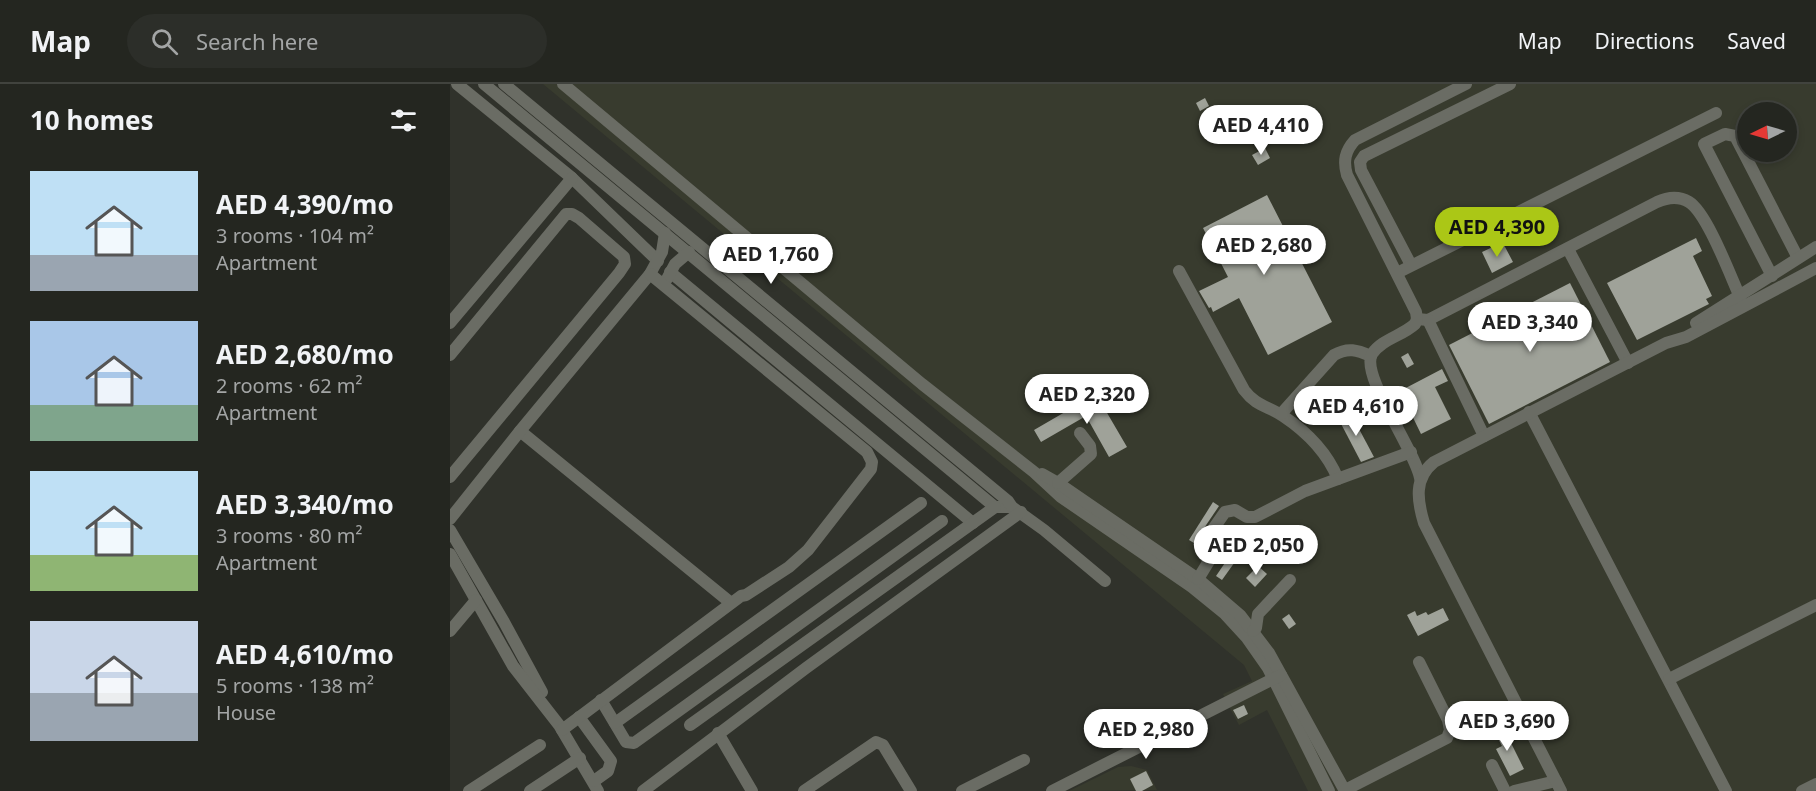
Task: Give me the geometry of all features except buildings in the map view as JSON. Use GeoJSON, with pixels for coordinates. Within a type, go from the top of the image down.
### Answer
{"type":"FeatureCollection","features":[{"type":"Feature","properties":{"kind":"street"},"geometry":{"type":"LineString","coordinates":[[457,84],[572,178],[658,261]]}},
{"type":"Feature","properties":{"kind":"street"},"geometry":{"type":"LineString","coordinates":[[484,84],[1008,501],[1016,510],[1105,581]]}},
{"type":"Feature","properties":{"kind":"street"},"geometry":{"type":"LineString","coordinates":[[504,84],[673,234],[689,252],[995,507],[1016,510]]}},
{"type":"Feature","properties":{"kind":"street"},"geometry":{"type":"LineString","coordinates":[[563,84],[922,384],[1034,472],[1061,497],[1206,597],[1247,638],[1277,677],[1345,790],[1446,738],[1450,730],[1448,720],[1419,662]]}},
{"type":"Feature","properties":{"kind":"street"},"geometry":{"type":"LineString","coordinates":[[1466,84],[1355,140],[1348,147],[1344,166],[1415,308],[1484,436]]}},
{"type":"Feature","properties":{"kind":"street"},"geometry":{"type":"LineString","coordinates":[[1411,265],[1361,170],[1360,162],[1364,156],[1510,84]]}},
{"type":"Feature","properties":{"kind":"street"},"geometry":{"type":"LineString","coordinates":[[1397,273],[1716,113]]}},
{"type":"Feature","properties":{"kind":"street"},"geometry":{"type":"LineString","coordinates":[[1772,276],[1704,144],[1725,134],[1735,136],[1798,258]]}},
{"type":"Feature","properties":{"kind":"street"},"geometry":{"type":"LineString","coordinates":[[450,323],[572,178]]}},
{"type":"Feature","properties":{"kind":"street"},"geometry":{"type":"LineString","coordinates":[[1514,791],[1559,786],[1424,523],[1419,504],[1420,478],[1411,452],[1374,381],[1371,372],[1371,356],[1383,343],[1423,320],[1664,199],[1682,199],[1696,208],[1705,222],[1740,297]]}},
{"type":"Feature","properties":{"kind":"street"},"geometry":{"type":"LineString","coordinates":[[450,355],[566,214],[579,218],[624,257],[625,264],[619,273],[450,477]]}},
{"type":"Feature","properties":{"kind":"street"},"geometry":{"type":"LineString","coordinates":[[450,519],[650,274],[658,261],[664,243],[673,234]]}},
{"type":"Feature","properties":{"kind":"street"},"geometry":{"type":"LineString","coordinates":[[1666,344],[1678,333],[1740,297],[1816,247]]}},
{"type":"Feature","properties":{"kind":"street"},"geometry":{"type":"LineString","coordinates":[[1568,249],[1628,363]]}},
{"type":"Feature","properties":{"kind":"street"},"geometry":{"type":"LineString","coordinates":[[664,286],[670,272],[689,252]]}},
{"type":"Feature","properties":{"kind":"street"},"geometry":{"type":"LineString","coordinates":[[1420,478],[1434,462],[1529,412],[1666,344],[1681,339],[1816,268]]}},
{"type":"Feature","properties":{"kind":"street"},"geometry":{"type":"LineString","coordinates":[[1179,271],[1244,390],[1261,406],[1281,414],[1317,444],[1330,461],[1338,479]]}},
{"type":"Feature","properties":{"kind":"street"},"geometry":{"type":"LineString","coordinates":[[670,272],[974,523]]}},
{"type":"Feature","properties":{"kind":"street"},"geometry":{"type":"LineString","coordinates":[[562,730],[731,603],[789,567],[808,550],[869,474],[873,462],[867,452],[650,274]]}},
{"type":"Feature","properties":{"kind":"street"},"geometry":{"type":"LineString","coordinates":[[1281,414],[1334,355],[1356,349],[1371,356]]}},
{"type":"Feature","properties":{"kind":"street"},"geometry":{"type":"LineString","coordinates":[[1529,412],[1726,791]]}},
{"type":"Feature","properties":{"kind":"street"},"geometry":{"type":"LineString","coordinates":[[520,431],[731,603]]}},
{"type":"Feature","properties":{"kind":"street"},"geometry":{"type":"LineString","coordinates":[[1058,483],[1091,454],[1090,446],[1080,433]]}},
{"type":"Feature","properties":{"kind":"street"},"geometry":{"type":"LineString","coordinates":[[1198,579],[1209,561],[1202,552],[1202,545],[1225,512],[1235,510],[1247,517],[1255,517],[1289,499],[1411,452]]}},
{"type":"Feature","properties":{"kind":"street"},"geometry":{"type":"LineString","coordinates":[[1034,472],[1058,483],[1198,579],[1230,606],[1265,646],[1329,791]]}},
{"type":"Feature","properties":{"kind":"street"},"geometry":{"type":"LineString","coordinates":[[615,723],[921,503]]}},
{"type":"Feature","properties":{"kind":"street"},"geometry":{"type":"LineString","coordinates":[[690,725],[995,507]]}},
{"type":"Feature","properties":{"kind":"street"},"geometry":{"type":"LineString","coordinates":[[643,791],[891,607],[1016,510]]}},
{"type":"Feature","properties":{"kind":"street"},"geometry":{"type":"LineString","coordinates":[[601,700],[626,742],[634,743],[942,521]]}},
{"type":"Feature","properties":{"kind":"street"},"geometry":{"type":"LineString","coordinates":[[450,530],[509,631],[540,689],[545,705]]}},
{"type":"Feature","properties":{"kind":"street"},"geometry":{"type":"LineString","coordinates":[[450,554],[513,666],[545,705],[596,786],[608,771],[611,761],[579,717]]}},
{"type":"Feature","properties":{"kind":"street"},"geometry":{"type":"LineString","coordinates":[[869,574],[891,607]]}},
{"type":"Feature","properties":{"kind":"street"},"geometry":{"type":"LineString","coordinates":[[1253,631],[1256,628],[1258,614],[1290,580]]}},
{"type":"Feature","properties":{"kind":"street"},"geometry":{"type":"LineString","coordinates":[[450,631],[476,600]]}},
{"type":"Feature","properties":{"kind":"street"},"geometry":{"type":"LineString","coordinates":[[1669,679],[1816,604]]}},
{"type":"Feature","properties":{"kind":"street"},"geometry":{"type":"LineString","coordinates":[[781,638],[806,668]]}},
{"type":"Feature","properties":{"kind":"street"},"geometry":{"type":"LineString","coordinates":[[1052,791],[1277,677]]}},
{"type":"Feature","properties":{"kind":"street"},"geometry":{"type":"LineString","coordinates":[[718,734],[752,791]]}},
{"type":"Feature","properties":{"kind":"street"},"geometry":{"type":"LineString","coordinates":[[804,791],[876,742],[883,745],[911,791]]}},
{"type":"Feature","properties":{"kind":"street"},"geometry":{"type":"LineString","coordinates":[[469,791],[540,745]]}},
{"type":"Feature","properties":{"kind":"street"},"geometry":{"type":"LineString","coordinates":[[537,789],[580,758]]}},
{"type":"Feature","properties":{"kind":"street"},"geometry":{"type":"LineString","coordinates":[[962,791],[1024,760]]}},
{"type":"Feature","properties":{"kind":"street"},"geometry":{"type":"LineString","coordinates":[[1492,765],[1505,791]]}},
{"type":"Feature","properties":{"kind":"street"},"geometry":{"type":"LineString","coordinates":[[1802,791],[1816,784]]}},
{"type":"Feature","properties":{"kind":"shaded area"},"geometry":{"type":"Polygon","coordinates":[[[543,84],[1816,84],[1816,791],[1308,791],[1267,710],[1239,725],[1227,703],[1223,694],[1252,681],[1244,665],[543,84]]]}},
{"type":"Feature","properties":{"kind":"shaded area"},"geometry":{"type":"Polygon","coordinates":[[[1131,766],[1147,770],[1157,790],[1069,791],[1118,767],[1131,766]]]}}]}
